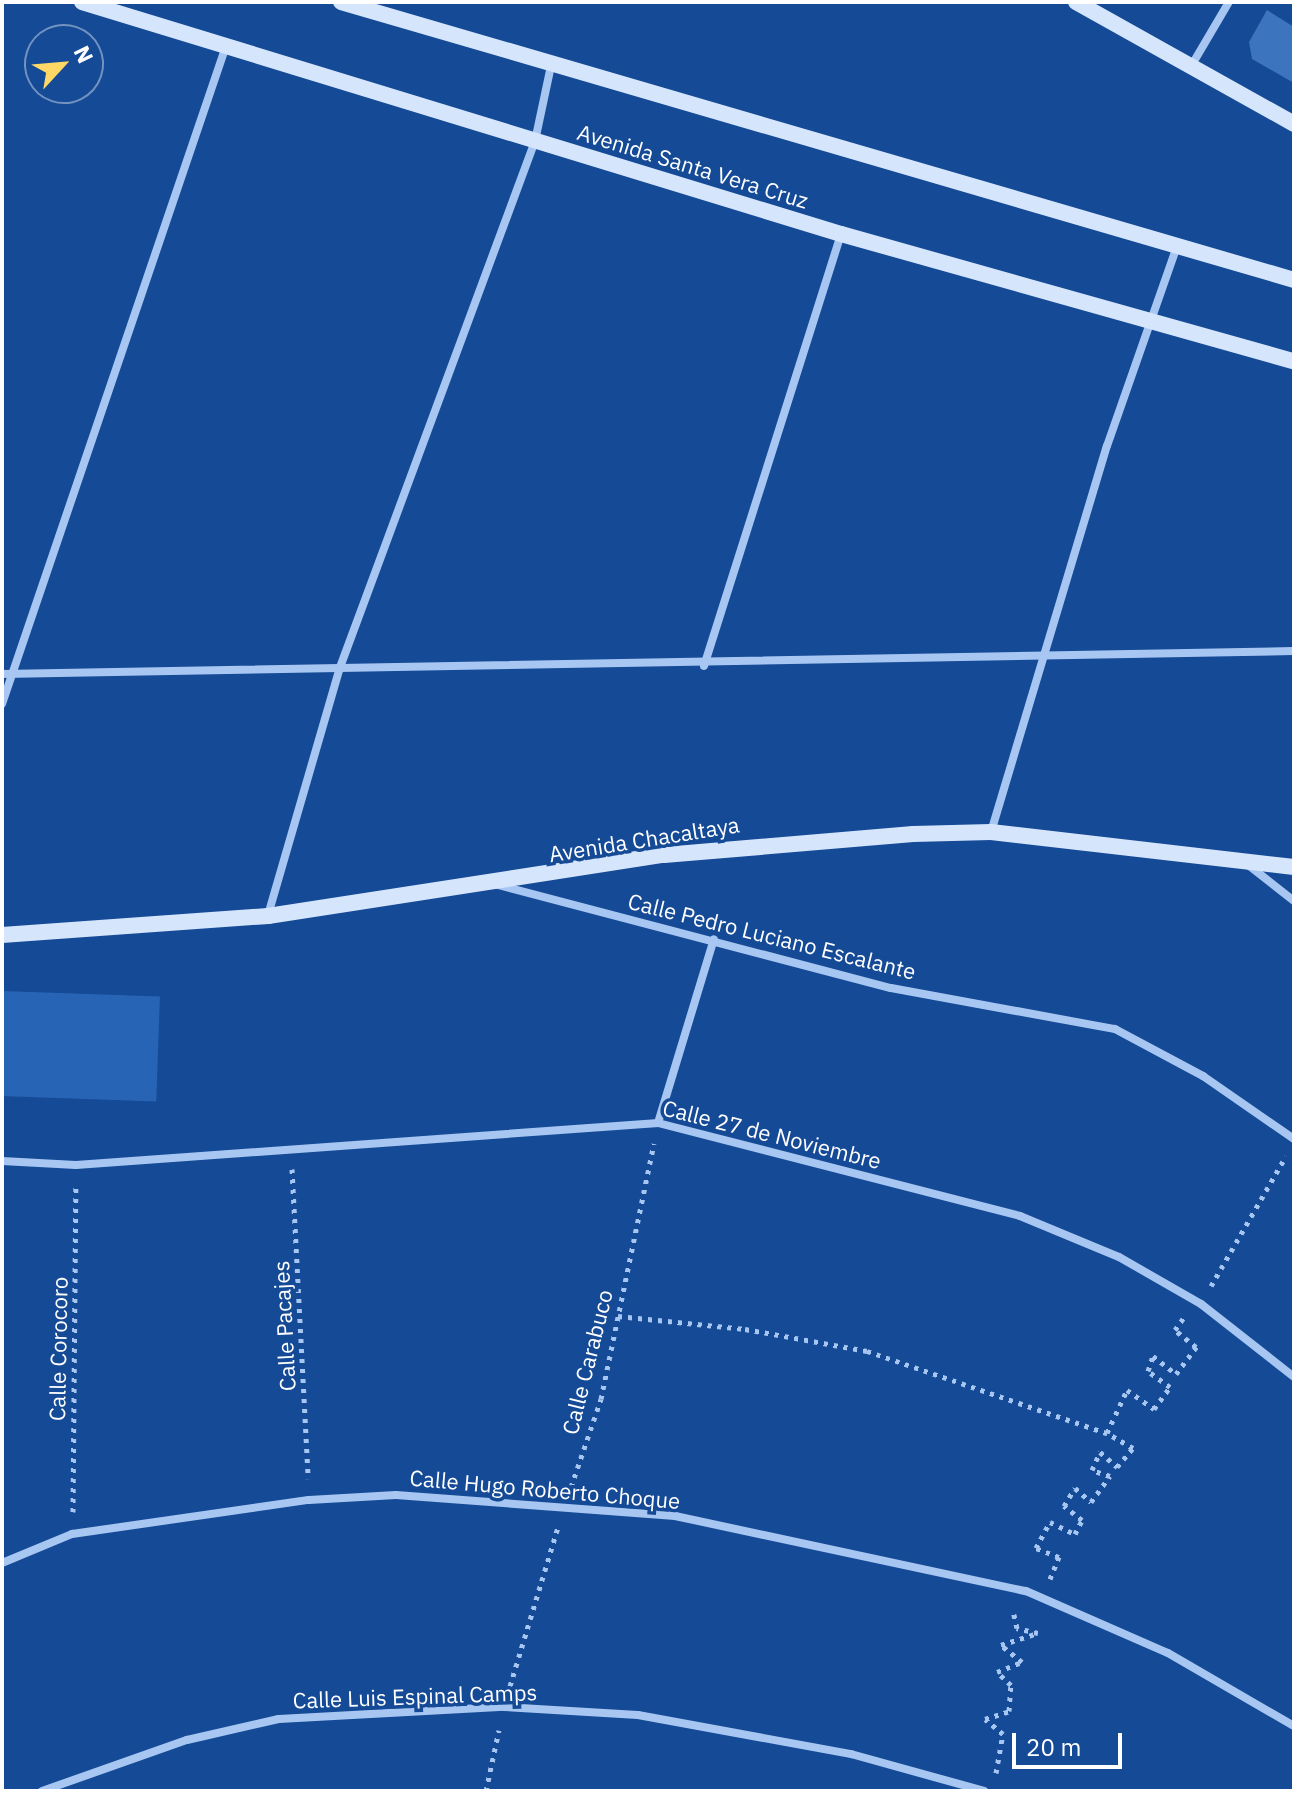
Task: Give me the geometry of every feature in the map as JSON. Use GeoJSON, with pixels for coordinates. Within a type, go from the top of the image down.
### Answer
{"type":"FeatureCollection","features":[{"type":"Feature","properties":{"kind":"street","name":"Avenida Santa Vera Cruz"},"geometry":{"type":"LineString","coordinates":[[82,2],[841,234],[1294,361]]}},
{"type":"Feature","properties":{"kind":"street"},"geometry":{"type":"LineString","coordinates":[[341,2],[551,66],[1294,280]]}},
{"type":"Feature","properties":{"kind":"street"},"geometry":{"type":"LineString","coordinates":[[1076,2],[1193,63],[1294,124]]}},
{"type":"Feature","properties":{"kind":"street"},"geometry":{"type":"LineString","coordinates":[[1193,63],[1229,2]]}},
{"type":"Feature","properties":{"kind":"street"},"geometry":{"type":"LineString","coordinates":[[2,704],[7,674],[226,46]]}},
{"type":"Feature","properties":{"kind":"street"},"geometry":{"type":"LineString","coordinates":[[268,916],[339,670],[535,141],[551,66]]}},
{"type":"Feature","properties":{"kind":"street"},"geometry":{"type":"LineString","coordinates":[[704,666],[841,234]]}},
{"type":"Feature","properties":{"kind":"street"},"geometry":{"type":"LineString","coordinates":[[991,832],[1177,246]]}},
{"type":"Feature","properties":{"kind":"street"},"geometry":{"type":"LineString","coordinates":[[7,674],[704,666],[1048,650],[1294,651]]}},
{"type":"Feature","properties":{"kind":"street","name":"Avenida Chacaltaya"},"geometry":{"type":"LineString","coordinates":[[2,935],[268,916],[498,885],[751,845],[991,832],[1294,867]]}},
{"type":"Feature","properties":{"kind":"street"},"geometry":{"type":"LineString","coordinates":[[1242,860],[1294,856]]}},
{"type":"Feature","properties":{"kind":"street"},"geometry":{"type":"LineString","coordinates":[[1242,860],[1294,901]]}},
{"type":"Feature","properties":{"kind":"street","name":"Calle Pedro Luciano Escalante"},"geometry":{"type":"LineString","coordinates":[[498,885],[714,939],[891,988],[1115,1029],[1203,1076],[1294,1140]]}},
{"type":"Feature","properties":{"kind":"street"},"geometry":{"type":"LineString","coordinates":[[658,1123],[714,939]]}},
{"type":"Feature","properties":{"kind":"street","name":"Calle 27 de Noviembre"},"geometry":{"type":"LineString","coordinates":[[2,1161],[76,1165],[291,1151],[537,1126],[658,1123],[1020,1216],[1119,1257],[1201,1304],[1294,1377]]}},
{"type":"Feature","properties":{"kind":"street","name":"Calle Hugo Roberto Choque"},"geometry":{"type":"LineString","coordinates":[[2,1563],[72,1534],[309,1500],[396,1495],[675,1516],[1042,1597],[1168,1653],[1294,1726]]}},
{"type":"Feature","properties":{"kind":"street","name":"Calle Luis Espinal Camps"},"geometry":{"type":"LineString","coordinates":[[42,1791],[187,1740],[279,1719],[504,1707],[638,1715],[851,1754],[984,1791]]}},
{"type":"Feature","properties":{"kind":"path","name":"Calle Carabuco"},"geometry":{"type":"LineString","coordinates":[[486,1791],[504,1707],[564,1508],[601,1399],[658,1123]]}},
{"type":"Feature","properties":{"kind":"path"},"geometry":{"type":"LineString","coordinates":[[1201,1304],[1294,1140]]}},
{"type":"Feature","properties":{"kind":"path","name":"Calle Pacajes"},"geometry":{"type":"LineString","coordinates":[[291,1151],[309,1500]]}},
{"type":"Feature","properties":{"kind":"path","name":"Calle Corocoro"},"geometry":{"type":"LineString","coordinates":[[72,1534],[76,1165]]}},
{"type":"Feature","properties":{"kind":"path"},"geometry":{"type":"LineString","coordinates":[[1107,1433],[1127,1390],[1154,1409],[1170,1387],[1148,1371],[1153,1356],[1176,1374],[1196,1347],[1175,1330],[1186,1315],[1200,1322],[1209,1312]]}},
{"type":"Feature","properties":{"kind":"path"},"geometry":{"type":"LineString","coordinates":[[618,1316],[867,1351],[1107,1433],[1133,1448],[1117,1467],[1100,1452],[1092,1470],[1110,1476],[1091,1502],[1075,1488],[1064,1506],[1082,1520],[1075,1534],[1050,1522],[1036,1548],[1059,1557],[1042,1597],[1011,1605],[1017,1628],[1038,1633],[1001,1645],[1022,1662],[997,1672],[1011,1685],[1009,1711],[985,1719],[1003,1734],[993,1791]]}},
{"type":"Feature","properties":{"kind":"shaded area"},"geometry":{"type":"Polygon","coordinates":[[[2,991],[160,997],[156,1101],[2,1096],[2,991]]]}},
{"type":"Feature","properties":{"kind":"building"},"geometry":{"type":"Polygon","coordinates":[[[1267,10],[1294,27],[1294,83],[1252,59],[1249,42],[1267,10]]]}}]}
